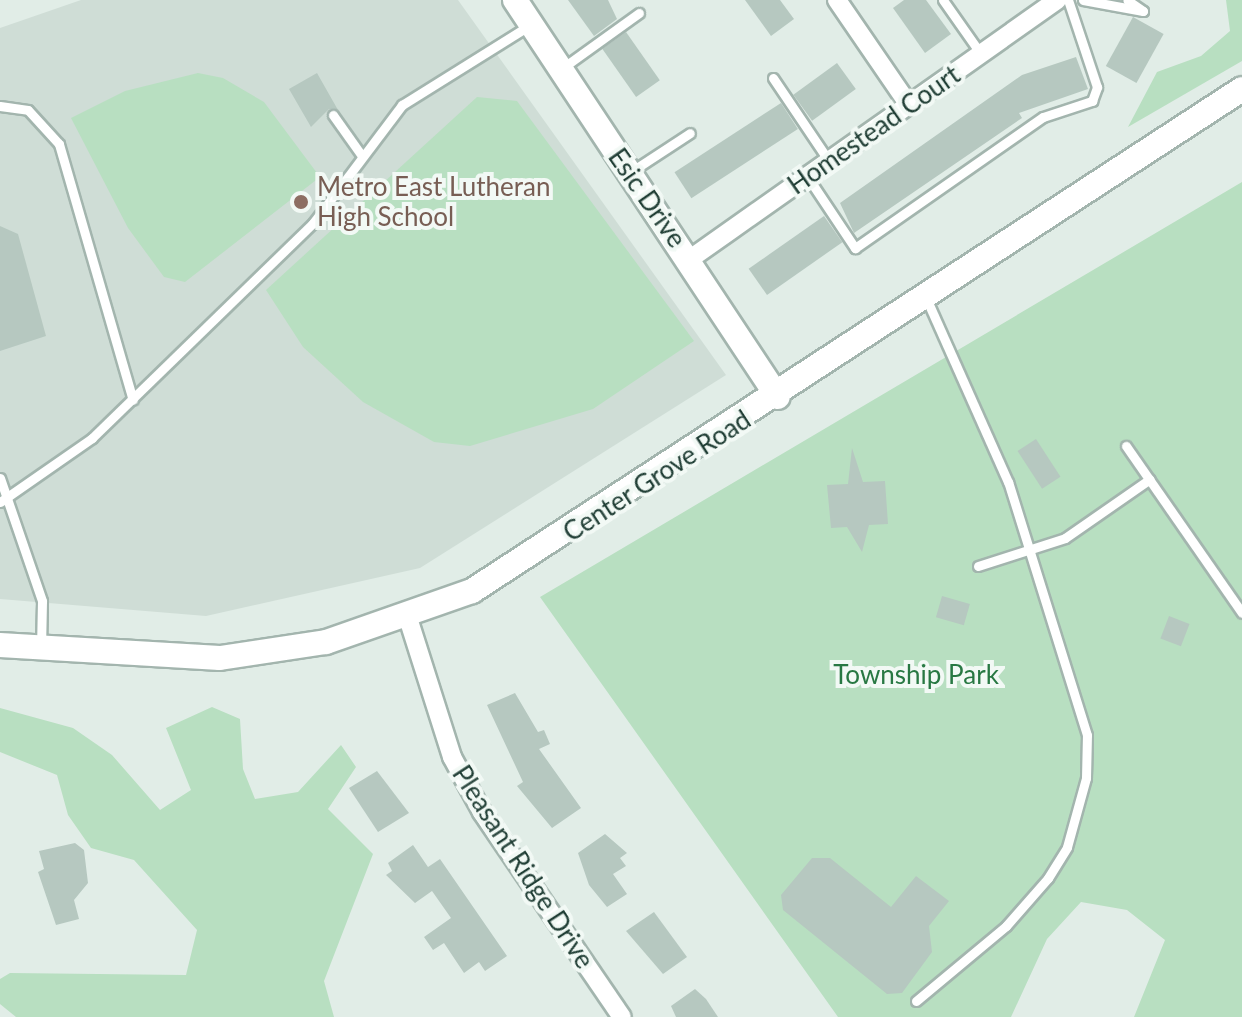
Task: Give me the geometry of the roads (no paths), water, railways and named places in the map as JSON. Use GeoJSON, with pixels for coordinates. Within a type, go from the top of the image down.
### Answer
{"type":"FeatureCollection","features":[{"type":"Feature","properties":{"kind":"street","name":"Esic Drive"},"geometry":{"type":"LineString","coordinates":[[515,0],[559,70],[690,259],[778,397]]}},
{"type":"Feature","properties":{"kind":"street"},"geometry":{"type":"LineString","coordinates":[[837,0],[909,105]]}},
{"type":"Feature","properties":{"kind":"street","name":"Homestead Court"},"geometry":{"type":"LineString","coordinates":[[690,259],[1057,0]]}},
{"type":"Feature","properties":{"kind":"street","name":"Center Grove Road"},"geometry":{"type":"LineString","coordinates":[[0,645],[220,658],[326,642],[408,618],[504,575],[927,300],[1235,94]]}},
{"type":"Feature","properties":{"kind":"street","name":"Pleasant Ridge Drive"},"geometry":{"type":"LineString","coordinates":[[408,618],[467,785],[622,1017]]}},
{"type":"Feature","properties":{"kind":"lane"},"geometry":{"type":"LineString","coordinates":[[943,0],[981,54]]}},
{"type":"Feature","properties":{"kind":"lane"},"geometry":{"type":"LineString","coordinates":[[807,176],[855,248],[1043,117],[1092,101],[1097,87],[1068,0]]}},
{"type":"Feature","properties":{"kind":"lane"},"geometry":{"type":"LineString","coordinates":[[1083,0],[1143,11],[1127,0]]}},
{"type":"Feature","properties":{"kind":"lane"},"geometry":{"type":"LineString","coordinates":[[559,70],[639,13]]}},
{"type":"Feature","properties":{"kind":"lane"},"geometry":{"type":"LineString","coordinates":[[4,501],[133,400],[313,223],[402,105],[530,25]]}},
{"type":"Feature","properties":{"kind":"lane"},"geometry":{"type":"LineString","coordinates":[[773,78],[829,161]]}},
{"type":"Feature","properties":{"kind":"lane"},"geometry":{"type":"LineString","coordinates":[[0,106],[28,110],[59,144],[133,400]]}},
{"type":"Feature","properties":{"kind":"lane"},"geometry":{"type":"LineString","coordinates":[[333,115],[362,156]]}},
{"type":"Feature","properties":{"kind":"lane"},"geometry":{"type":"LineString","coordinates":[[630,173],[690,133]]}},
{"type":"Feature","properties":{"kind":"lane"},"geometry":{"type":"LineString","coordinates":[[916,1001],[1030,902],[1067,847],[1086,778],[1087,735],[991,440],[927,300]]}},
{"type":"Feature","properties":{"kind":"lane"},"geometry":{"type":"LineString","coordinates":[[1126,446],[1242,613]]}},
{"type":"Feature","properties":{"kind":"lane"},"geometry":{"type":"LineString","coordinates":[[0,478],[4,501],[42,601],[41,649]]}},
{"type":"Feature","properties":{"kind":"lane"},"geometry":{"type":"LineString","coordinates":[[978,566],[1065,538],[1150,479]]}},
{"type":"Feature","properties":{"kind":"place","name":"Metro East Lutheran High School"},"geometry":{"type":"Point","coordinates":[301,202]}},
{"type":"Feature","properties":{"kind":"park label","name":"Township Park"},"geometry":{"type":"Point","coordinates":[916,675]}}]}
